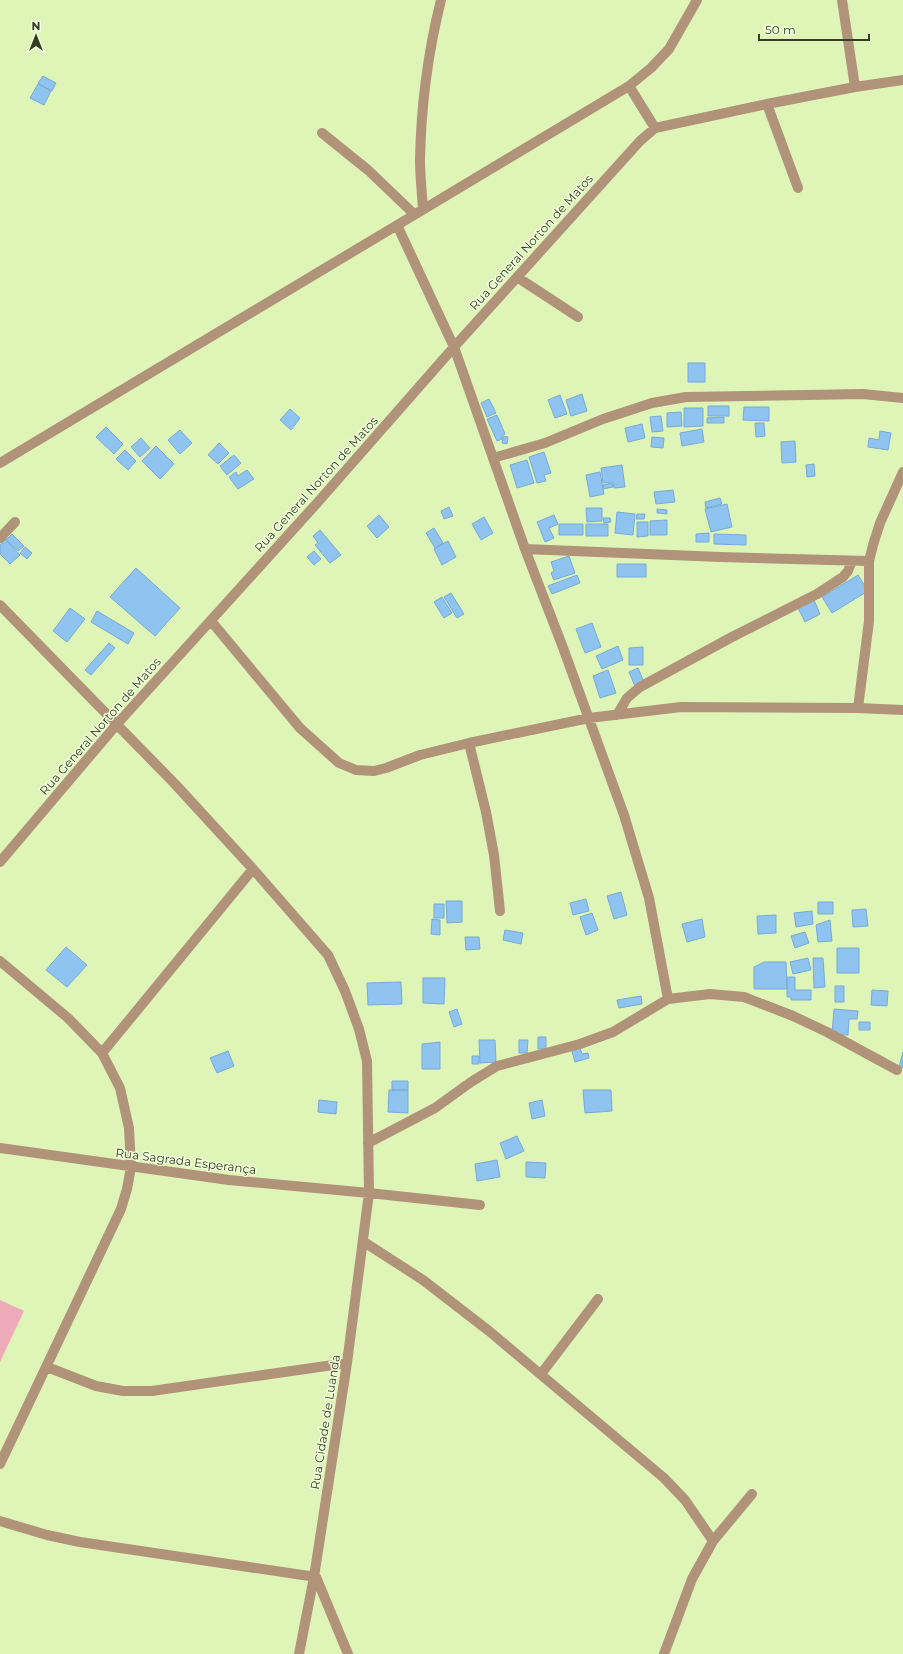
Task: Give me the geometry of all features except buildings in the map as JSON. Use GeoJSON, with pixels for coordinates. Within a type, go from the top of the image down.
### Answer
{"type":"FeatureCollection","features":[{"type":"Feature","properties":{"kind":"street"},"geometry":{"type":"LineString","coordinates":[[423,209],[420,162],[422,119],[434,28],[440,0]]}},
{"type":"Feature","properties":{"kind":"street"},"geometry":{"type":"LineString","coordinates":[[0,463],[629,86],[651,68],[669,49],[697,0]]}},
{"type":"Feature","properties":{"kind":"street"},"geometry":{"type":"LineString","coordinates":[[842,0],[855,87]]}},
{"type":"Feature","properties":{"kind":"street"},"geometry":{"type":"LineString","coordinates":[[629,86],[655,128],[767,104],[855,87],[903,80]]}},
{"type":"Feature","properties":{"kind":"street"},"geometry":{"type":"LineString","coordinates":[[767,104],[798,188]]}},
{"type":"Feature","properties":{"kind":"street","name":"Rua General Norton de Matos"},"geometry":{"type":"LineString","coordinates":[[0,862],[117,724],[318,502],[517,277],[640,141],[655,128]]}},
{"type":"Feature","properties":{"kind":"street"},"geometry":{"type":"LineString","coordinates":[[322,133],[368,170],[414,214]]}},
{"type":"Feature","properties":{"kind":"street"},"geometry":{"type":"LineString","coordinates":[[396,225],[454,347],[525,549],[624,815],[649,898],[668,999]]}},
{"type":"Feature","properties":{"kind":"street"},"geometry":{"type":"LineString","coordinates":[[517,277],[578,317]]}},
{"type":"Feature","properties":{"kind":"street"},"geometry":{"type":"LineString","coordinates":[[493,458],[545,443],[603,419],[652,403],[686,397],[863,394],[903,398]]}},
{"type":"Feature","properties":{"kind":"street"},"geometry":{"type":"LineString","coordinates":[[858,708],[869,621],[869,561],[880,523],[903,472]]}},
{"type":"Feature","properties":{"kind":"street"},"geometry":{"type":"LineString","coordinates":[[0,538],[15,522]]}},
{"type":"Feature","properties":{"kind":"street"},"geometry":{"type":"LineString","coordinates":[[525,549],[869,561]]}},
{"type":"Feature","properties":{"kind":"street"},"geometry":{"type":"LineString","coordinates":[[617,715],[627,698],[640,687],[732,637],[817,594],[843,577],[848,571],[852,561]]}},
{"type":"Feature","properties":{"kind":"street","name":"Rua Cidade de Luanda"},"geometry":{"type":"LineString","coordinates":[[0,605],[117,724],[253,869],[328,955],[345,991],[359,1029],[367,1061],[369,1193],[364,1242],[347,1363],[314,1577],[299,1654]]}},
{"type":"Feature","properties":{"kind":"street"},"geometry":{"type":"LineString","coordinates":[[211,621],[300,728],[339,762],[356,770],[374,771],[420,755],[469,742],[589,718],[681,708],[858,708],[903,710]]}},
{"type":"Feature","properties":{"kind":"street"},"geometry":{"type":"LineString","coordinates":[[469,742],[490,834],[500,911]]}},
{"type":"Feature","properties":{"kind":"street"},"geometry":{"type":"LineString","coordinates":[[102,1053],[253,869]]}},
{"type":"Feature","properties":{"kind":"street"},"geometry":{"type":"LineString","coordinates":[[0,961],[68,1018],[102,1053],[120,1088],[129,1128],[131,1167],[127,1189],[121,1209],[0,1464]]}},
{"type":"Feature","properties":{"kind":"street"},"geometry":{"type":"LineString","coordinates":[[368,1143],[435,1108],[471,1082],[497,1066],[580,1044],[613,1032],[668,999],[710,994],[744,997],[793,1016],[896,1070]]}},
{"type":"Feature","properties":{"kind":"street","name":"Rua Sagrada Esperança"},"geometry":{"type":"LineString","coordinates":[[0,1148],[229,1180],[480,1205]]}},
{"type":"Feature","properties":{"kind":"street"},"geometry":{"type":"LineString","coordinates":[[364,1242],[423,1280],[489,1331],[664,1478],[685,1500],[713,1541]]}},
{"type":"Feature","properties":{"kind":"street"},"geometry":{"type":"LineString","coordinates":[[541,1374],[598,1299]]}},
{"type":"Feature","properties":{"kind":"street"},"geometry":{"type":"LineString","coordinates":[[47,1367],[96,1386],[123,1391],[152,1391],[347,1363]]}},
{"type":"Feature","properties":{"kind":"street"},"geometry":{"type":"LineString","coordinates":[[664,1654],[692,1579],[713,1541],[752,1494]]}},
{"type":"Feature","properties":{"kind":"street"},"geometry":{"type":"LineString","coordinates":[[0,1521],[47,1535],[80,1542],[316,1577],[348,1654]]}},
{"type":"Feature","properties":{"kind":"shaded area"},"geometry":{"type":"Polygon","coordinates":[[[0,1300],[24,1311],[0,1362],[0,1300]]]}}]}
